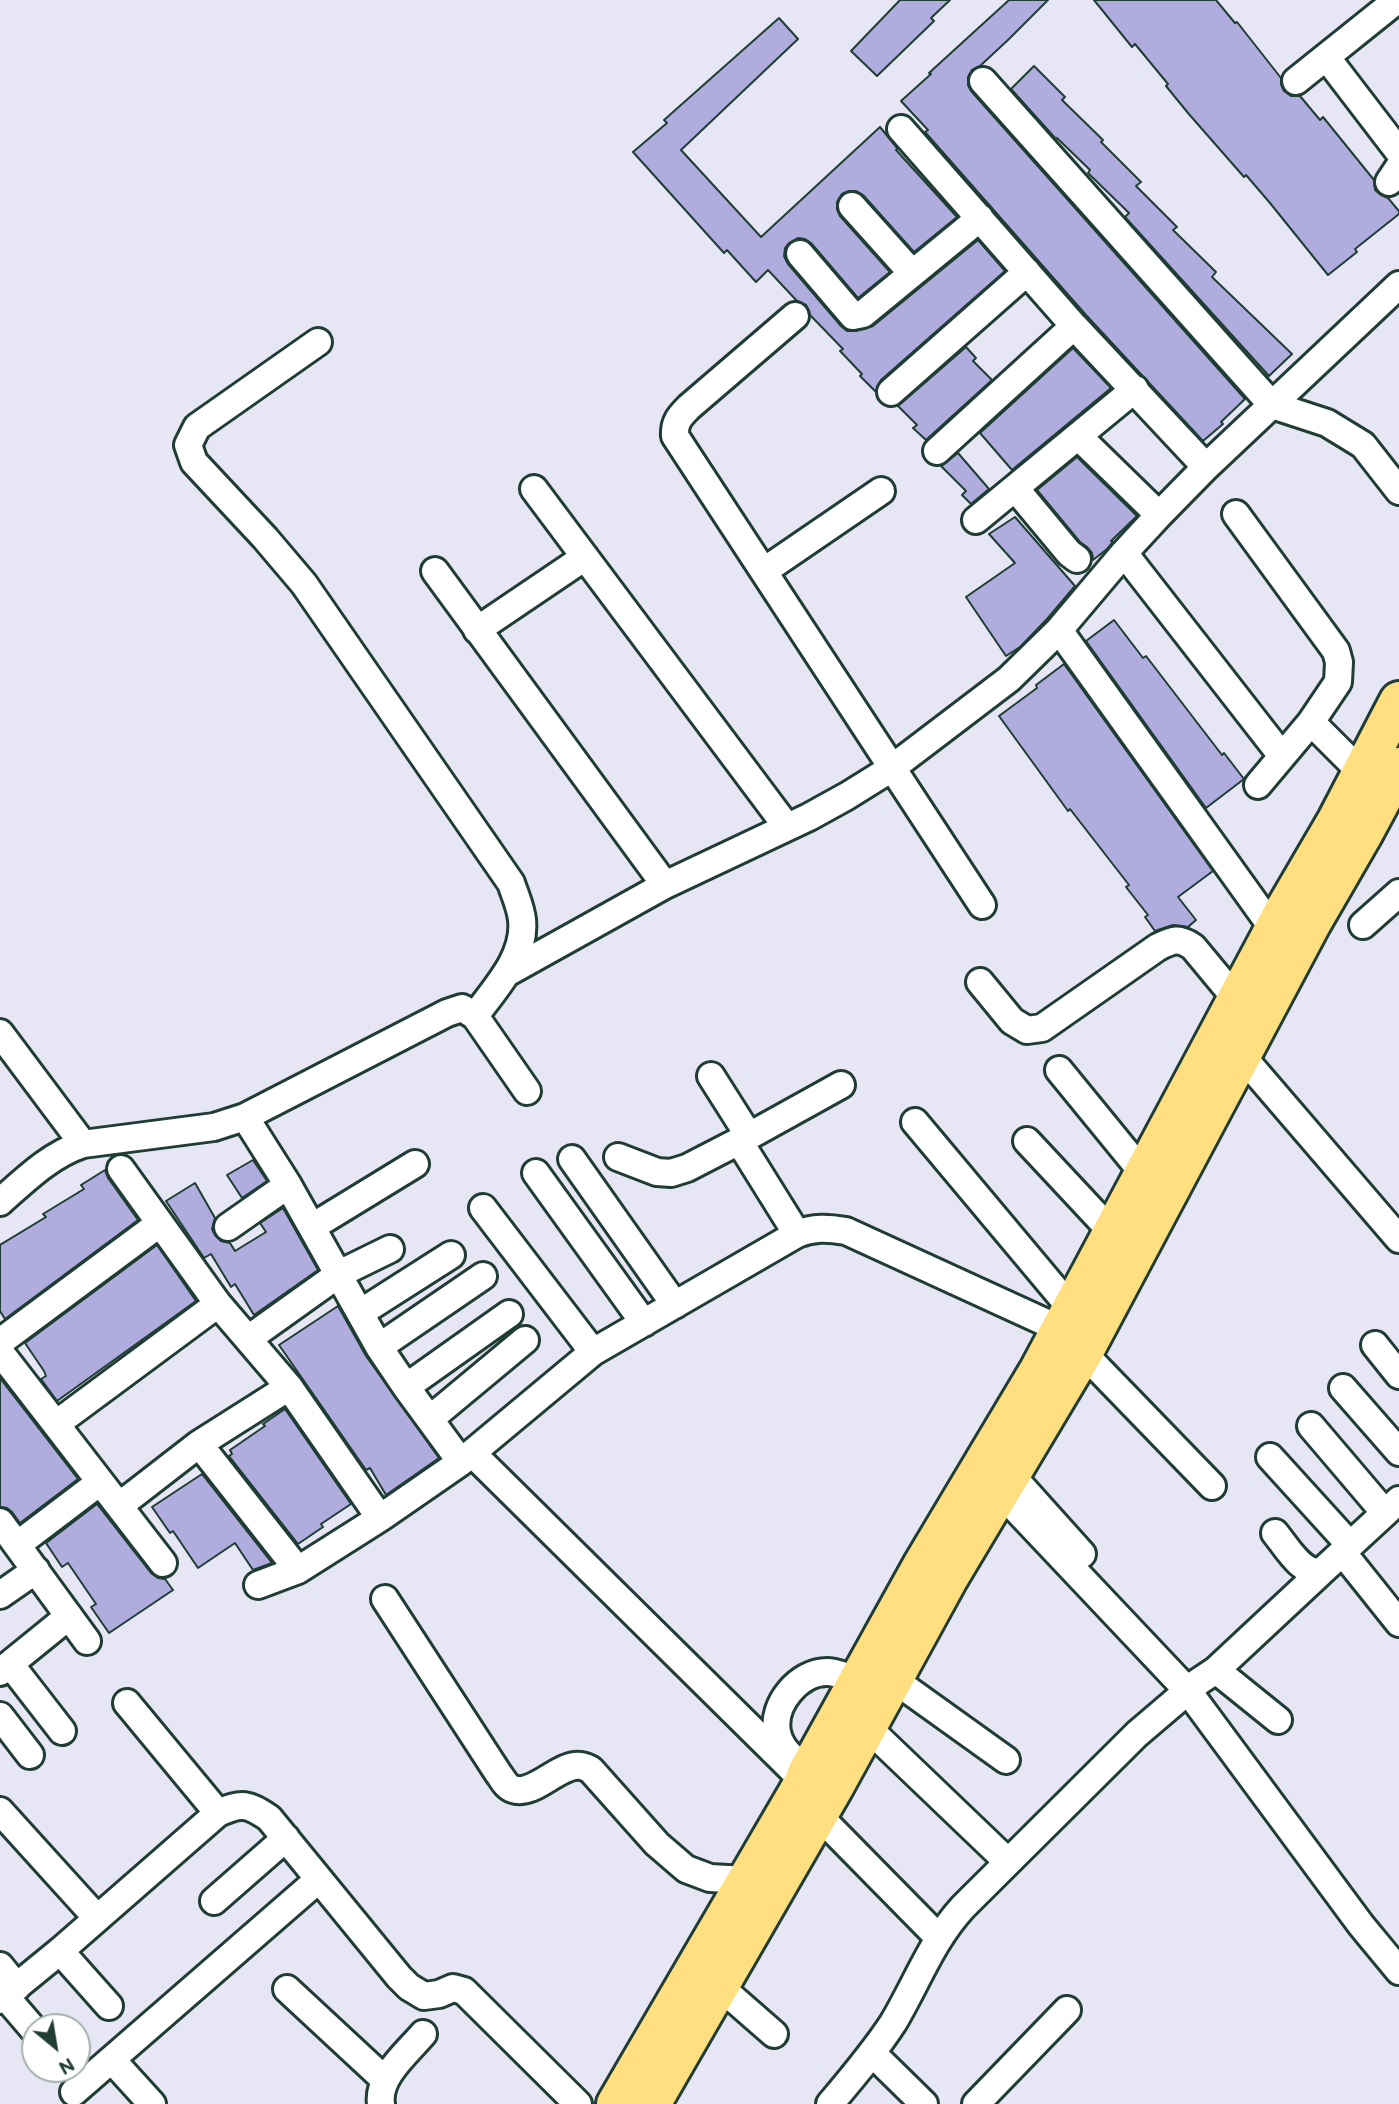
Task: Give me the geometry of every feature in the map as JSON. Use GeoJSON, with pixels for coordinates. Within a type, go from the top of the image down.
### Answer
{"type":"FeatureCollection","features":[{"type":"Feature","properties":{"kind":"highway"},"geometry":{"type":"LineString","coordinates":[[651,2104],[719,1986],[813,1793],[876,1680],[948,1578],[1005,1483],[1077,1331],[1241,1055],[1363,834],[1392,752],[1399,701]]}},
{"type":"Feature","properties":{"kind":"highway"},"geometry":{"type":"LineString","coordinates":[[616,2104],[746,1880],[867,1727],[876,1680],[923,1564],[1039,1370],[1077,1331],[1112,1232],[1274,930],[1362,773],[1392,752]]}},
{"type":"Feature","properties":{"kind":"street"},"geometry":{"type":"LineString","coordinates":[[1296,81],[1398,0]]}},
{"type":"Feature","properties":{"kind":"street"},"geometry":{"type":"LineString","coordinates":[[1327,58],[1399,152]]}},
{"type":"Feature","properties":{"kind":"street"},"geometry":{"type":"LineString","coordinates":[[983,81],[1272,405],[1327,424],[1356,440],[1363,445],[1399,491]]}},
{"type":"Feature","properties":{"kind":"street"},"geometry":{"type":"LineString","coordinates":[[901,129],[1074,326],[1206,467]]}},
{"type":"Feature","properties":{"kind":"street"},"geometry":{"type":"LineString","coordinates":[[852,206],[912,273]]}},
{"type":"Feature","properties":{"kind":"street"},"geometry":{"type":"LineString","coordinates":[[800,254],[853,316],[863,314],[980,218]]}},
{"type":"Feature","properties":{"kind":"street"},"geometry":{"type":"LineString","coordinates":[[891,392],[1027,272]]}},
{"type":"Feature","properties":{"kind":"street"},"geometry":{"type":"LineString","coordinates":[[507,973],[665,885],[809,817],[892,768],[1009,679],[1059,630],[1124,553],[1206,467],[1399,285]]}},
{"type":"Feature","properties":{"kind":"street"},"geometry":{"type":"LineString","coordinates":[[795,316],[679,416],[674,425],[675,436],[982,905]]}},
{"type":"Feature","properties":{"kind":"street"},"geometry":{"type":"LineString","coordinates":[[937,451],[1074,326]]}},
{"type":"Feature","properties":{"kind":"street"},"geometry":{"type":"LineString","coordinates":[[318,342],[197,427],[187,445],[194,462],[304,584],[511,883],[522,919],[521,943],[507,973],[475,1016]]}},
{"type":"Feature","properties":{"kind":"street"},"geometry":{"type":"LineString","coordinates":[[976,520],[1135,389]]}},
{"type":"Feature","properties":{"kind":"street"},"geometry":{"type":"LineString","coordinates":[[1078,436],[1159,515]]}},
{"type":"Feature","properties":{"kind":"street"},"geometry":{"type":"LineString","coordinates":[[1015,488],[1077,559]]}},
{"type":"Feature","properties":{"kind":"street"},"geometry":{"type":"LineString","coordinates":[[534,489],[787,827]]}},
{"type":"Feature","properties":{"kind":"street"},"geometry":{"type":"LineString","coordinates":[[764,572],[881,491]]}},
{"type":"Feature","properties":{"kind":"street"},"geometry":{"type":"LineString","coordinates":[[1236,514],[1336,651],[1339,662],[1338,682],[1311,723],[1258,785]]}},
{"type":"Feature","properties":{"kind":"street"},"geometry":{"type":"LineString","coordinates":[[1124,553],[1282,757]]}},
{"type":"Feature","properties":{"kind":"street"},"geometry":{"type":"LineString","coordinates":[[477,630],[585,557]]}},
{"type":"Feature","properties":{"kind":"street"},"geometry":{"type":"LineString","coordinates":[[435,571],[665,885]]}},
{"type":"Feature","properties":{"kind":"street"},"geometry":{"type":"LineString","coordinates":[[1059,630],[1274,930]]}},
{"type":"Feature","properties":{"kind":"street"},"geometry":{"type":"LineString","coordinates":[[1311,723],[1362,773]]}},
{"type":"Feature","properties":{"kind":"street"},"geometry":{"type":"LineString","coordinates":[[1363,925],[1399,893]]}},
{"type":"Feature","properties":{"kind":"street"},"geometry":{"type":"LineString","coordinates":[[980,982],[1013,1021],[1027,1030],[1042,1028],[1158,947],[1171,941],[1184,940],[1193,947],[1237,1000]]}},
{"type":"Feature","properties":{"kind":"street"},"geometry":{"type":"LineString","coordinates":[[0,1202],[60,1153],[83,1144],[214,1127],[245,1117],[447,1013],[462,1008],[475,1016],[527,1091]]}},
{"type":"Feature","properties":{"kind":"street"},"geometry":{"type":"LineString","coordinates":[[0,1033],[83,1144]]}},
{"type":"Feature","properties":{"kind":"street"},"geometry":{"type":"LineString","coordinates":[[1241,1055],[1399,1239]]}},
{"type":"Feature","properties":{"kind":"street"},"geometry":{"type":"LineString","coordinates":[[1059,1070],[1144,1174]]}},
{"type":"Feature","properties":{"kind":"street"},"geometry":{"type":"LineString","coordinates":[[711,1076],[797,1234]]}},
{"type":"Feature","properties":{"kind":"street"},"geometry":{"type":"LineString","coordinates":[[618,1157],[657,1172],[671,1173],[687,1168],[841,1085]]}},
{"type":"Feature","properties":{"kind":"street"},"geometry":{"type":"LineString","coordinates":[[245,1117],[288,1185],[379,1347],[430,1419],[813,1793],[939,1938]]}},
{"type":"Feature","properties":{"kind":"street"},"geometry":{"type":"LineString","coordinates":[[915,1122],[1077,1331],[1212,1486]]}},
{"type":"Feature","properties":{"kind":"street"},"geometry":{"type":"LineString","coordinates":[[1027,1141],[1112,1232]]}},
{"type":"Feature","properties":{"kind":"street"},"geometry":{"type":"LineString","coordinates":[[572,1159],[675,1305]]}},
{"type":"Feature","properties":{"kind":"street"},"geometry":{"type":"LineString","coordinates":[[312,1227],[415,1164]]}},
{"type":"Feature","properties":{"kind":"street"},"geometry":{"type":"LineString","coordinates":[[121,1169],[219,1304],[289,1387],[380,1518]]}},
{"type":"Feature","properties":{"kind":"street"},"geometry":{"type":"LineString","coordinates":[[536,1173],[644,1323]]}},
{"type":"Feature","properties":{"kind":"street"},"geometry":{"type":"LineString","coordinates":[[228,1227],[288,1185]]}},
{"type":"Feature","properties":{"kind":"street"},"geometry":{"type":"LineString","coordinates":[[483,1208],[593,1352]]}},
{"type":"Feature","properties":{"kind":"street"},"geometry":{"type":"LineString","coordinates":[[0,1342],[159,1224]]}},
{"type":"Feature","properties":{"kind":"street"},"geometry":{"type":"LineString","coordinates":[[258,1585],[298,1570],[467,1458],[593,1352],[810,1229],[826,1227],[846,1231],[1077,1331]]}},
{"type":"Feature","properties":{"kind":"street"},"geometry":{"type":"LineString","coordinates":[[248,1339],[339,1274],[390,1249]]}},
{"type":"Feature","properties":{"kind":"street"},"geometry":{"type":"LineString","coordinates":[[360,1313],[451,1255]]}},
{"type":"Feature","properties":{"kind":"street"},"geometry":{"type":"LineString","coordinates":[[379,1347],[483,1276]]}},
{"type":"Feature","properties":{"kind":"street"},"geometry":{"type":"LineString","coordinates":[[56,1424],[219,1304]]}},
{"type":"Feature","properties":{"kind":"street"},"geometry":{"type":"LineString","coordinates":[[406,1387],[509,1314]]}},
{"type":"Feature","properties":{"kind":"street"},"geometry":{"type":"LineString","coordinates":[[430,1419],[525,1340]]}},
{"type":"Feature","properties":{"kind":"street"},"geometry":{"type":"LineString","coordinates":[[1375,1345],[1399,1375]]}},
{"type":"Feature","properties":{"kind":"street"},"geometry":{"type":"LineString","coordinates":[[0,1352],[163,1563]]}},
{"type":"Feature","properties":{"kind":"street"},"geometry":{"type":"LineString","coordinates":[[119,1506],[199,1444],[289,1387]]}},
{"type":"Feature","properties":{"kind":"street"},"geometry":{"type":"LineString","coordinates":[[1343,1388],[1399,1452]]}},
{"type":"Feature","properties":{"kind":"street"},"geometry":{"type":"LineString","coordinates":[[830,2104],[872,2053],[894,2021],[946,1926],[1137,1734],[1200,1681],[1392,1506],[1311,1426]]}},
{"type":"Feature","properties":{"kind":"street"},"geometry":{"type":"LineString","coordinates":[[199,1444],[298,1570]]}},
{"type":"Feature","properties":{"kind":"street"},"geometry":{"type":"LineString","coordinates":[[1270,1457],[1347,1549],[1399,1623]]}},
{"type":"Feature","properties":{"kind":"street"},"geometry":{"type":"LineString","coordinates":[[17,1545],[100,1482]]}},
{"type":"Feature","properties":{"kind":"street"},"geometry":{"type":"LineString","coordinates":[[1005,1483],[1200,1681],[1362,1925],[1399,1971]]}},
{"type":"Feature","properties":{"kind":"street"},"geometry":{"type":"LineString","coordinates":[[0,1522],[87,1641]]}},
{"type":"Feature","properties":{"kind":"street"},"geometry":{"type":"LineString","coordinates":[[1275,1532],[1306,1569],[1314,1573],[1321,1572]]}},
{"type":"Feature","properties":{"kind":"street"},"geometry":{"type":"LineString","coordinates":[[0,1595],[36,1570]]}},
{"type":"Feature","properties":{"kind":"street"},"geometry":{"type":"LineString","coordinates":[[385,1599],[505,1783],[513,1789],[525,1790],[572,1766],[582,1765],[591,1770],[657,1844],[686,1869],[710,1878],[746,1880]]}},
{"type":"Feature","properties":{"kind":"street"},"geometry":{"type":"LineString","coordinates":[[62,1731],[5,1668],[69,1616]]}},
{"type":"Feature","properties":{"kind":"street"},"geometry":{"type":"LineString","coordinates":[[813,1793],[784,1749],[777,1732],[778,1711],[790,1690],[807,1678],[826,1672],[876,1680],[1006,1760]]}},
{"type":"Feature","properties":{"kind":"street"},"geometry":{"type":"LineString","coordinates":[[1200,1681],[1278,1720]]}},
{"type":"Feature","properties":{"kind":"street"},"geometry":{"type":"LineString","coordinates":[[127,1703],[218,1813]]}},
{"type":"Feature","properties":{"kind":"street"},"geometry":{"type":"LineString","coordinates":[[0,1716],[30,1755]]}},
{"type":"Feature","properties":{"kind":"street"},"geometry":{"type":"LineString","coordinates":[[867,1727],[1008,1862]]}},
{"type":"Feature","properties":{"kind":"street"},"geometry":{"type":"LineString","coordinates":[[7,1994],[218,1813],[233,1806],[250,1805],[269,1818],[409,1987],[424,1996],[453,1988],[464,1991],[578,2104]]}},
{"type":"Feature","properties":{"kind":"street"},"geometry":{"type":"LineString","coordinates":[[0,1811],[97,1918]]}},
{"type":"Feature","properties":{"kind":"street"},"geometry":{"type":"LineString","coordinates":[[214,1902],[286,1838]]}},
{"type":"Feature","properties":{"kind":"street"},"geometry":{"type":"LineString","coordinates":[[74,2092],[319,1879]]}},
{"type":"Feature","properties":{"kind":"street"},"geometry":{"type":"LineString","coordinates":[[60,1951],[108,2006]]}},
{"type":"Feature","properties":{"kind":"street"},"geometry":{"type":"LineString","coordinates":[[0,1966],[7,1994],[21,2013]]}},
{"type":"Feature","properties":{"kind":"street"},"geometry":{"type":"LineString","coordinates":[[719,1986],[774,2034]]}},
{"type":"Feature","properties":{"kind":"street"},"geometry":{"type":"LineString","coordinates":[[287,1989],[383,2092],[423,2034]]}},
{"type":"Feature","properties":{"kind":"street"},"geometry":{"type":"LineString","coordinates":[[976,2104],[1067,2010]]}},
{"type":"Feature","properties":{"kind":"street"},"geometry":{"type":"LineString","coordinates":[[872,2053],[924,2104]]}},
{"type":"Feature","properties":{"kind":"street"},"geometry":{"type":"LineString","coordinates":[[112,2060],[152,2104]]}},
{"type":"Feature","properties":{"kind":"building"},"geometry":{"type":"Polygon","coordinates":[[[900,0],[950,0],[931,18],[934,21],[877,76],[851,51],[900,0]]]}},
{"type":"Feature","properties":{"kind":"building"},"geometry":{"type":"Polygon","coordinates":[[[1009,0],[1048,0],[980,66],[972,70],[968,85],[1245,399],[1221,422],[1223,424],[1203,441],[1086,315],[925,132],[928,130],[901,101],[1009,0]]]}},
{"type":"Feature","properties":{"kind":"building"},"geometry":{"type":"Polygon","coordinates":[[[1094,0],[1216,0],[1281,78],[1284,91],[1291,96],[1300,96],[1320,120],[1323,117],[1374,180],[1375,190],[1388,198],[1399,214],[1355,249],[1357,252],[1328,275],[1246,175],[1244,177],[1188,113],[1135,44],[1132,47],[1094,0]]]}},
{"type":"Feature","properties":{"kind":"building"},"geometry":{"type":"Polygon","coordinates":[[[779,18],[798,39],[681,150],[761,237],[880,127],[898,149],[896,150],[957,217],[914,252],[863,195],[856,191],[842,194],[837,202],[840,216],[890,272],[858,298],[811,243],[798,238],[789,243],[784,256],[788,264],[847,331],[873,326],[978,240],[1005,271],[881,380],[876,392],[840,351],[843,349],[810,315],[806,305],[797,301],[768,270],[756,282],[727,250],[724,253],[633,152],[667,123],[664,120],[779,18]]]}},
{"type":"Feature","properties":{"kind":"building"},"geometry":{"type":"Polygon","coordinates":[[[1034,66],[1065,97],[1062,100],[1141,182],[1136,186],[1177,227],[1173,230],[1216,272],[1212,277],[1292,354],[1269,376],[1125,217],[1129,213],[1088,173],[1090,170],[1056,139],[1011,89],[1034,66]]]}},
{"type":"Feature","properties":{"kind":"building"},"geometry":{"type":"Polygon","coordinates":[[[966,347],[976,358],[973,361],[992,380],[926,440],[913,428],[917,425],[898,406],[966,347]]]}},
{"type":"Feature","properties":{"kind":"building"},"geometry":{"type":"Polygon","coordinates":[[[1073,348],[1111,388],[1012,470],[980,433],[1073,348]]]}},
{"type":"Feature","properties":{"kind":"building"},"geometry":{"type":"Polygon","coordinates":[[[958,453],[989,489],[971,504],[962,495],[966,491],[941,466],[958,453]]]}},
{"type":"Feature","properties":{"kind":"building"},"geometry":{"type":"Polygon","coordinates":[[[1077,457],[1137,516],[1111,541],[1113,542],[1107,549],[1093,560],[1092,553],[1037,490],[1077,457]]]}},
{"type":"Feature","properties":{"kind":"building"},"geometry":{"type":"Polygon","coordinates":[[[1015,517],[1075,586],[1020,647],[1006,656],[966,597],[1015,563],[989,534],[1015,517]]]}},
{"type":"Feature","properties":{"kind":"building"},"geometry":{"type":"Polygon","coordinates":[[[1114,620],[1244,779],[1206,808],[1086,641],[1114,620]]]}},
{"type":"Feature","properties":{"kind":"building"},"geometry":{"type":"Polygon","coordinates":[[[1064,664],[1213,871],[1178,897],[1196,920],[1188,927],[1173,925],[1155,931],[1145,917],[1148,915],[1126,887],[1129,885],[1070,809],[1068,811],[999,716],[1064,664]]]}},
{"type":"Feature","properties":{"kind":"building"},"geometry":{"type":"Polygon","coordinates":[[[253,1160],[267,1181],[242,1198],[227,1175],[253,1160]]]}},
{"type":"Feature","properties":{"kind":"building"},"geometry":{"type":"Polygon","coordinates":[[[105,1170],[138,1220],[5,1319],[0,1311],[0,1245],[46,1217],[43,1214],[84,1189],[81,1185],[105,1170]]]}},
{"type":"Feature","properties":{"kind":"building"},"geometry":{"type":"Polygon","coordinates":[[[195,1183],[215,1218],[212,1229],[215,1235],[221,1241],[230,1243],[235,1251],[266,1232],[260,1223],[283,1208],[318,1270],[254,1315],[235,1284],[231,1287],[211,1254],[204,1258],[166,1201],[195,1183]]]}},
{"type":"Feature","properties":{"kind":"building"},"geometry":{"type":"Polygon","coordinates":[[[157,1245],[196,1301],[57,1401],[41,1379],[46,1376],[44,1371],[25,1343],[157,1245]]]}},
{"type":"Feature","properties":{"kind":"building"},"geometry":{"type":"Polygon","coordinates":[[[338,1306],[366,1356],[439,1458],[386,1495],[370,1468],[366,1470],[279,1345],[338,1306]]]}},
{"type":"Feature","properties":{"kind":"building"},"geometry":{"type":"Polygon","coordinates":[[[0,1378],[78,1479],[20,1523],[7,1508],[0,1507],[0,1378]]]}},
{"type":"Feature","properties":{"kind":"building"},"geometry":{"type":"Polygon","coordinates":[[[285,1409],[351,1504],[321,1524],[323,1527],[298,1544],[229,1456],[232,1454],[230,1450],[285,1409]]]}},
{"type":"Feature","properties":{"kind":"building"},"geometry":{"type":"Polygon","coordinates":[[[202,1474],[272,1563],[253,1570],[235,1543],[198,1568],[173,1531],[170,1533],[152,1507],[202,1474]]]}},
{"type":"Feature","properties":{"kind":"building"},"geometry":{"type":"Polygon","coordinates":[[[97,1504],[151,1573],[165,1579],[173,1590],[109,1633],[91,1607],[96,1604],[68,1563],[62,1567],[46,1543],[97,1504]]]}}]}
